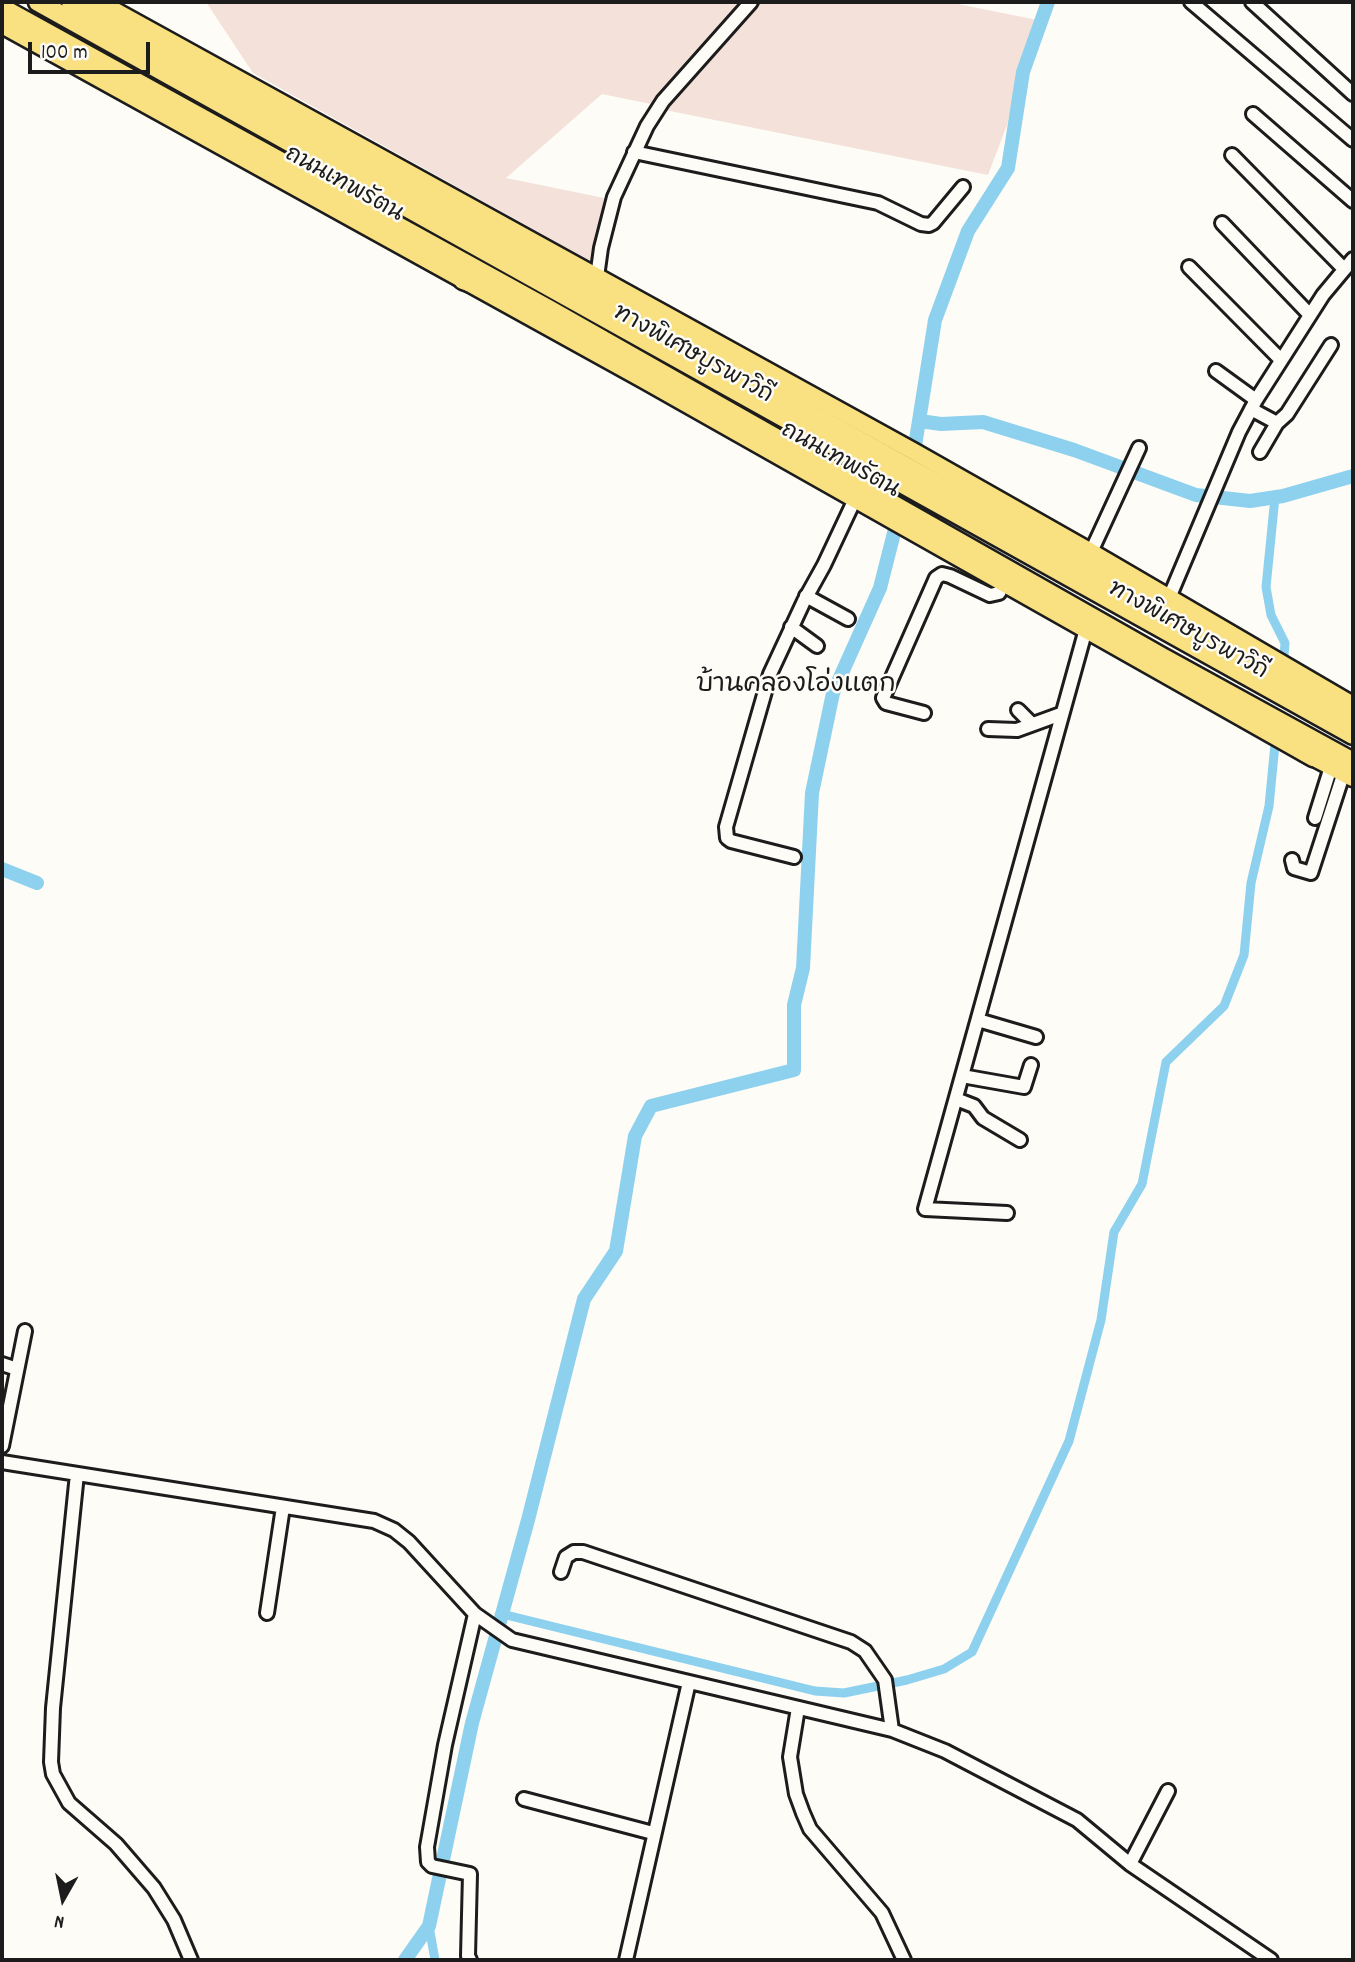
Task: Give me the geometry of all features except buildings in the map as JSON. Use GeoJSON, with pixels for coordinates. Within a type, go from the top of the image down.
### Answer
{"type":"FeatureCollection","features":[{"type":"Feature","properties":{"kind":"highway","name":"ทางพิเศษบูรพาวิถี"},"geometry":{"type":"LineString","coordinates":[[7,2],[1353,752]]}},
{"type":"Feature","properties":{"kind":"highway","name":"ทางพิเศษบูรพาวิถี"},"geometry":{"type":"LineString","coordinates":[[38,2],[1353,735]]}},
{"type":"Feature","properties":{"kind":"highway","name":"ถนนเทพรัตน"},"geometry":{"type":"LineString","coordinates":[[71,2],[983,509],[1353,721]]}},
{"type":"Feature","properties":{"kind":"highway","name":"ถนนเทพรัตน"},"geometry":{"type":"LineString","coordinates":[[2,8],[550,310],[1162,657],[1353,762]]}},
{"type":"Feature","properties":{"kind":"highway"},"geometry":{"type":"LineString","coordinates":[[444,194],[523,254]]}},
{"type":"Feature","properties":{"kind":"highway"},"geometry":{"type":"LineString","coordinates":[[463,280],[550,310]]}},
{"type":"Feature","properties":{"kind":"highway"},"geometry":{"type":"LineString","coordinates":[[1305,752],[1345,778]]}},
{"type":"Feature","properties":{"kind":"main road","name":"ถนนเทพรัตน"},"geometry":{"type":"LineString","coordinates":[[99,2],[913,451],[1353,705]]}},
{"type":"Feature","properties":{"kind":"main road"},"geometry":{"type":"LineString","coordinates":[[2,19],[28,38]]}},
{"type":"Feature","properties":{"kind":"main road","name":"ถนนเทพรัตน"},"geometry":{"type":"LineString","coordinates":[[2,25],[856,499],[1305,752]]}},
{"type":"Feature","properties":{"kind":"street"},"geometry":{"type":"LineString","coordinates":[[597,277],[607,221],[620,182],[647,126],[663,101],[751,2]]}},
{"type":"Feature","properties":{"kind":"street"},"geometry":{"type":"LineString","coordinates":[[1191,2],[1353,140]]}},
{"type":"Feature","properties":{"kind":"street"},"geometry":{"type":"LineString","coordinates":[[1252,2],[1353,94]]}},
{"type":"Feature","properties":{"kind":"street"},"geometry":{"type":"LineString","coordinates":[[1253,114],[1353,201]]}},
{"type":"Feature","properties":{"kind":"street"},"geometry":{"type":"LineString","coordinates":[[634,152],[878,203],[921,224],[929,225],[962,187]]}},
{"type":"Feature","properties":{"kind":"street"},"geometry":{"type":"LineString","coordinates":[[1169,598],[1253,404],[1310,315],[1349,264],[1232,155]]}},
{"type":"Feature","properties":{"kind":"street"},"geometry":{"type":"LineString","coordinates":[[1222,223],[1310,315]]}},
{"type":"Feature","properties":{"kind":"street"},"geometry":{"type":"LineString","coordinates":[[1189,267],[1281,359]]}},
{"type":"Feature","properties":{"kind":"street"},"geometry":{"type":"LineString","coordinates":[[1261,452],[1276,423],[1287,414],[1331,345]]}},
{"type":"Feature","properties":{"kind":"street"},"geometry":{"type":"LineString","coordinates":[[1216,372],[1276,423]]}},
{"type":"Feature","properties":{"kind":"street"},"geometry":{"type":"LineString","coordinates":[[1091,552],[1139,448]]}},
{"type":"Feature","properties":{"kind":"street"},"geometry":{"type":"LineString","coordinates":[[794,857],[731,841],[726,834],[728,813],[770,674],[856,499]]}},
{"type":"Feature","properties":{"kind":"street"},"geometry":{"type":"LineString","coordinates":[[924,713],[886,703],[883,698],[936,578],[942,574],[950,576],[990,595],[999,593],[1004,583]]}},
{"type":"Feature","properties":{"kind":"street"},"geometry":{"type":"LineString","coordinates":[[806,596],[848,619]]}},
{"type":"Feature","properties":{"kind":"street"},"geometry":{"type":"LineString","coordinates":[[791,627],[817,646]]}},
{"type":"Feature","properties":{"kind":"street"},"geometry":{"type":"LineString","coordinates":[[1007,1213],[925,1209],[1086,629]]}},
{"type":"Feature","properties":{"kind":"street"},"geometry":{"type":"LineString","coordinates":[[1018,710],[1032,724]]}},
{"type":"Feature","properties":{"kind":"street"},"geometry":{"type":"LineString","coordinates":[[988,729],[1010,731],[1061,714]]}},
{"type":"Feature","properties":{"kind":"street"},"geometry":{"type":"LineString","coordinates":[[1315,818],[1345,778]]}},
{"type":"Feature","properties":{"kind":"street"},"geometry":{"type":"LineString","coordinates":[[1292,860],[1294,868],[1311,873],[1345,778]]}},
{"type":"Feature","properties":{"kind":"street"},"geometry":{"type":"LineString","coordinates":[[978,1020],[1036,1037]]}},
{"type":"Feature","properties":{"kind":"street"},"geometry":{"type":"LineString","coordinates":[[962,1076],[1019,1087],[1026,1084],[1031,1065]]}},
{"type":"Feature","properties":{"kind":"street"},"geometry":{"type":"LineString","coordinates":[[956,1099],[974,1105],[983,1118],[1020,1140]]}},
{"type":"Feature","properties":{"kind":"street"},"geometry":{"type":"LineString","coordinates":[[2,1446],[25,1331]]}},
{"type":"Feature","properties":{"kind":"street"},"geometry":{"type":"LineString","coordinates":[[2,1364],[17,1368]]}},
{"type":"Feature","properties":{"kind":"street"},"geometry":{"type":"LineString","coordinates":[[2,1462],[374,1521],[394,1530],[409,1542],[480,1619],[513,1640],[892,1730],[945,1751],[1077,1820],[1130,1864],[1271,1960]]}},
{"type":"Feature","properties":{"kind":"street"},"geometry":{"type":"LineString","coordinates":[[77,1474],[53,1709],[53,1774],[69,1803],[116,1844],[153,1888],[174,1920],[191,1960]]}},
{"type":"Feature","properties":{"kind":"street"},"geometry":{"type":"LineString","coordinates":[[267,1613],[283,1507]]}},
{"type":"Feature","properties":{"kind":"street"},"geometry":{"type":"LineString","coordinates":[[561,1572],[566,1557],[574,1552],[583,1552],[851,1642],[865,1651],[885,1680],[892,1730]]}},
{"type":"Feature","properties":{"kind":"street"},"geometry":{"type":"LineString","coordinates":[[470,1960],[470,1874],[432,1866],[428,1862],[427,1847],[445,1745],[480,1619]]}},
{"type":"Feature","properties":{"kind":"street"},"geometry":{"type":"LineString","coordinates":[[626,1960],[689,1682]]}},
{"type":"Feature","properties":{"kind":"street"},"geometry":{"type":"LineString","coordinates":[[798,1708],[790,1757],[796,1794],[803,1813],[810,1829],[882,1913],[904,1960]]}},
{"type":"Feature","properties":{"kind":"street"},"geometry":{"type":"LineString","coordinates":[[1130,1864],[1168,1791]]}},
{"type":"Feature","properties":{"kind":"street"},"geometry":{"type":"LineString","coordinates":[[524,1799],[653,1833]]}},
{"type":"Feature","properties":{"kind":"shaded area"},"geometry":{"type":"Polygon","coordinates":[[[206,2],[743,2],[651,104],[602,94],[506,178],[604,198],[592,262],[253,73],[206,2]]]}},
{"type":"Feature","properties":{"kind":"shaded area"},"geometry":{"type":"Polygon","coordinates":[[[757,2],[948,2],[1037,20],[1025,46],[1007,125],[988,175],[660,109],[757,2]]]}},
{"type":"Feature","properties":{"kind":"waterway"},"geometry":{"type":"LineString","coordinates":[[915,446],[935,320],[968,231],[1008,168],[1023,72],[1048,2]]}},
{"type":"Feature","properties":{"kind":"waterway"},"geometry":{"type":"LineString","coordinates":[[920,421],[941,424],[983,422],[1074,450],[1196,495],[1250,501],[1283,496],[1353,476]]}},
{"type":"Feature","properties":{"kind":"waterway"},"geometry":{"type":"LineString","coordinates":[[1275,497],[1266,587],[1271,615],[1285,643],[1283,668]]}},
{"type":"Feature","properties":{"kind":"waterway"},"geometry":{"type":"LineString","coordinates":[[405,1960],[429,1926],[472,1723],[528,1520],[584,1299],[616,1251],[635,1136],[651,1106],[794,1070],[794,1005],[803,968],[812,793],[833,693],[880,588],[895,529]]}},
{"type":"Feature","properties":{"kind":"waterway"},"geometry":{"type":"LineString","coordinates":[[502,1614],[815,1691],[844,1693],[907,1680],[944,1669],[972,1652],[1069,1441],[1101,1320],[1114,1232],[1142,1184],[1166,1062],[1224,1006],[1244,955],[1251,883],[1269,806],[1276,734]]}},
{"type":"Feature","properties":{"kind":"waterway"},"geometry":{"type":"LineString","coordinates":[[2,869],[37,883]]}},
{"type":"Feature","properties":{"kind":"waterway"},"geometry":{"type":"LineString","coordinates":[[429,1926],[435,1960]]}},
{"type":"Feature","properties":{"kind":"district","name":"บ้านคลองโอ่งแตก"},"geometry":{"type":"Point","coordinates":[796,687]}}]}
